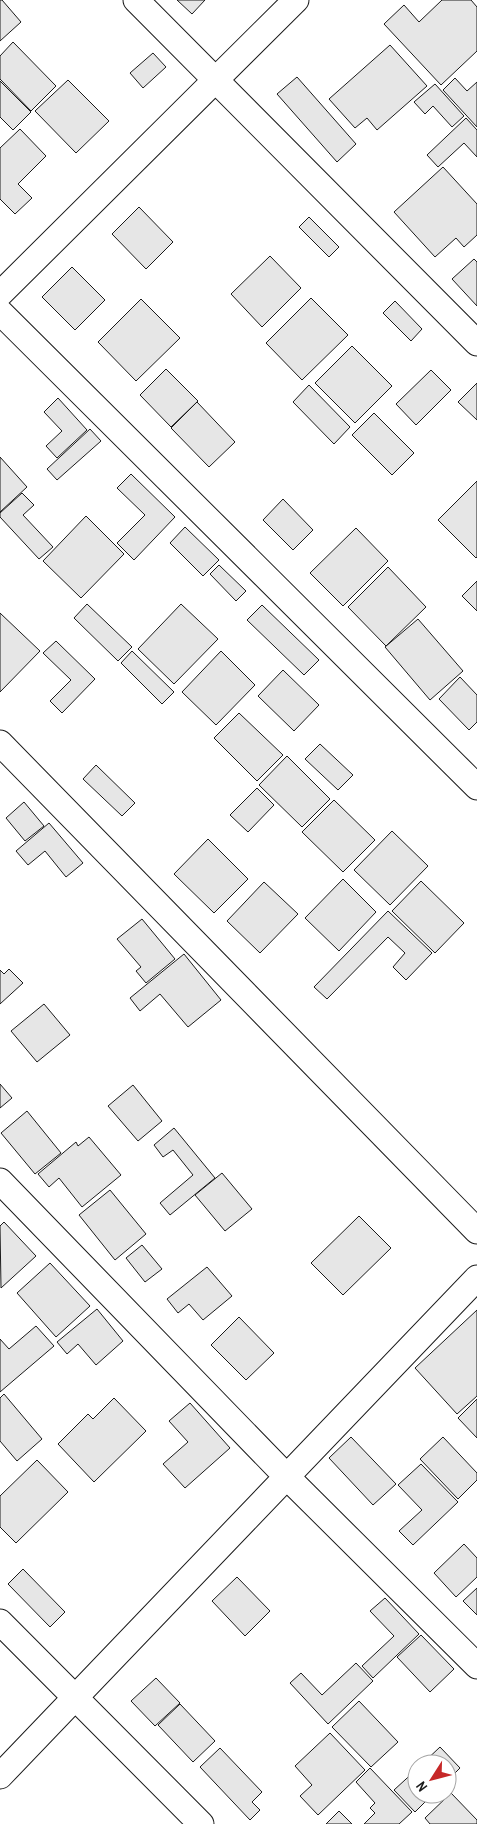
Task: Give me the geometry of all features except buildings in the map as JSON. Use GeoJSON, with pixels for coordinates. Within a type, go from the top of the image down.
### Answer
{"type":"FeatureCollection","features":[{"type":"Feature","properties":{"kind":"street"},"geometry":{"type":"LineString","coordinates":[[136,0],[477,344]]}},
{"type":"Feature","properties":{"kind":"street"},"geometry":{"type":"LineString","coordinates":[[0,294],[296,0]]}},
{"type":"Feature","properties":{"kind":"street"},"geometry":{"type":"LineString","coordinates":[[0,312],[477,787]]}},
{"type":"Feature","properties":{"kind":"street"},"geometry":{"type":"LineString","coordinates":[[0,743],[477,1231]]}},
{"type":"Feature","properties":{"kind":"street"},"geometry":{"type":"LineString","coordinates":[[0,1181],[287,1477],[477,1666]]}},
{"type":"Feature","properties":{"kind":"street"},"geometry":{"type":"LineString","coordinates":[[0,1776],[477,1278]]}},
{"type":"Feature","properties":{"kind":"street"},"geometry":{"type":"LineString","coordinates":[[0,1622],[201,1824]]}}]}
